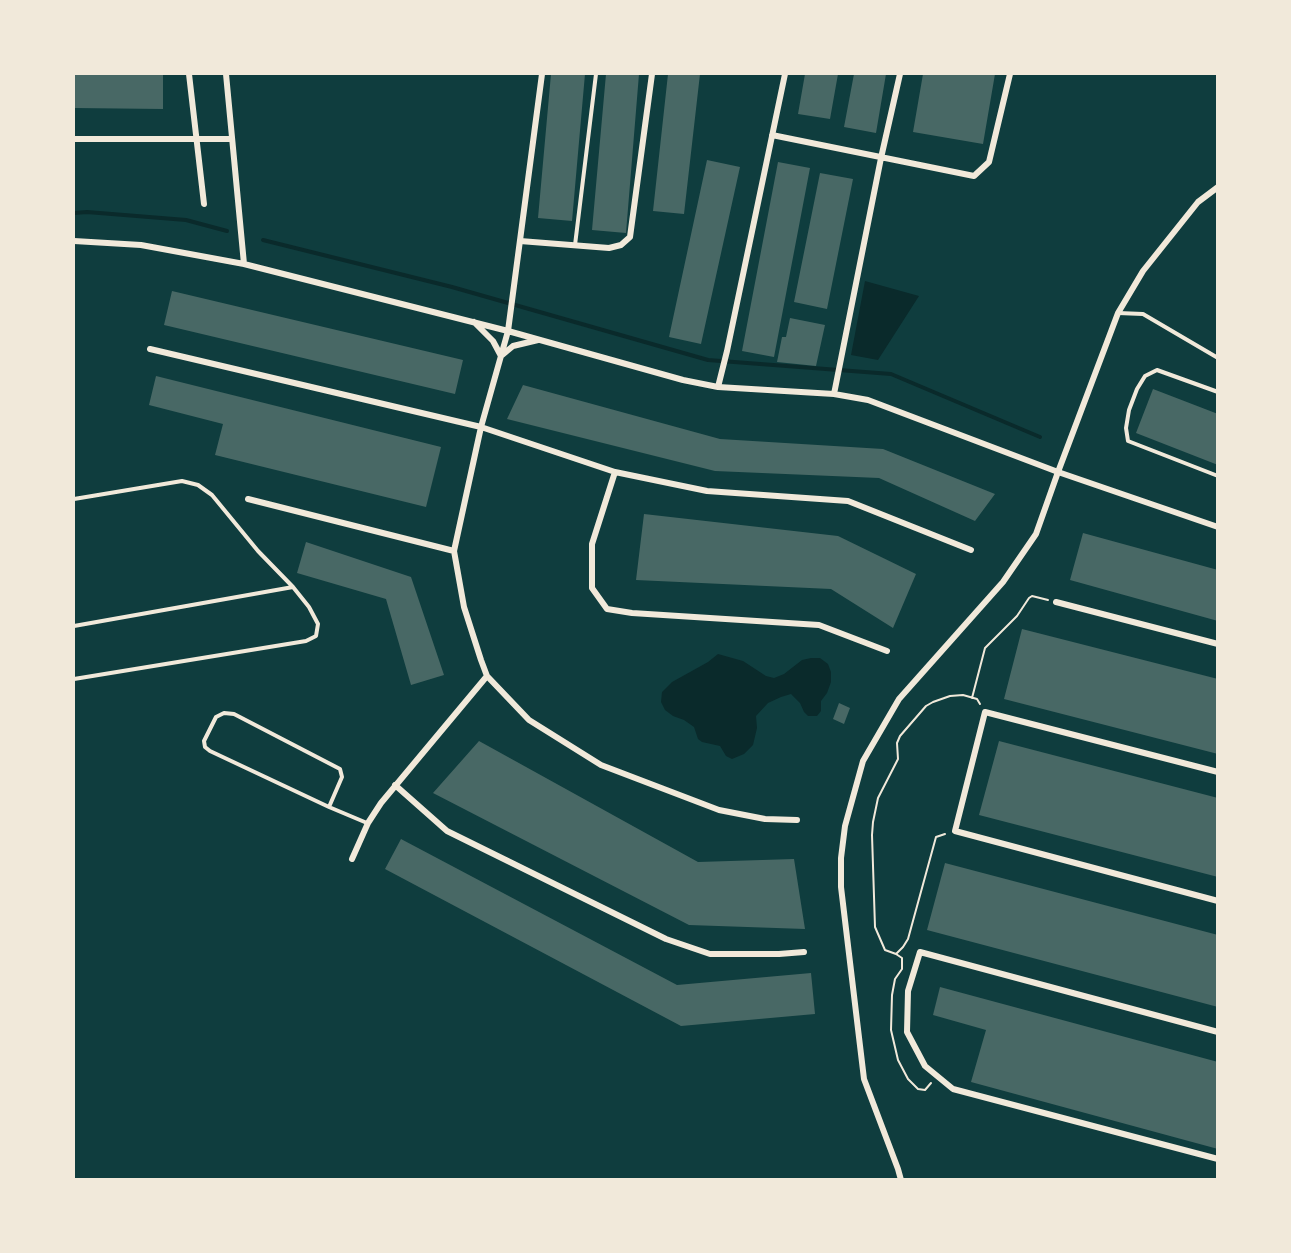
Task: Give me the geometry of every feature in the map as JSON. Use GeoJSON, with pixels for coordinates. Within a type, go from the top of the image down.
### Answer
{"type":"FeatureCollection","features":[{"type":"Feature","properties":{"kind":"street"},"geometry":{"type":"LineString","coordinates":[[189,74],[204,204]]}},
{"type":"Feature","properties":{"kind":"street"},"geometry":{"type":"LineString","coordinates":[[226,74],[244,264]]}},
{"type":"Feature","properties":{"kind":"street"},"geometry":{"type":"LineString","coordinates":[[542,74],[508,331],[481,428],[454,551],[464,607],[481,660],[487,676],[529,720],[602,765],[719,810],[765,819],[797,820]]}},
{"type":"Feature","properties":{"kind":"street"},"geometry":{"type":"LineString","coordinates":[[520,241],[609,248],[621,244],[630,237],[652,74]]}},
{"type":"Feature","properties":{"kind":"street"},"geometry":{"type":"LineString","coordinates":[[718,387],[785,74]]}},
{"type":"Feature","properties":{"kind":"street"},"geometry":{"type":"LineString","coordinates":[[834,394],[900,74]]}},
{"type":"Feature","properties":{"kind":"street"},"geometry":{"type":"LineString","coordinates":[[772,135],[974,176],[989,162],[1010,74]]}},
{"type":"Feature","properties":{"kind":"street"},"geometry":{"type":"LineString","coordinates":[[74,138],[232,139]]}},
{"type":"Feature","properties":{"kind":"street"},"geometry":{"type":"LineString","coordinates":[[901,1179],[864,1079],[841,887],[845,826],[863,761],[898,699],[1003,582],[1036,534],[1119,314],[1143,271],[1198,202],[1218,187]]}},
{"type":"Feature","properties":{"kind":"street"},"geometry":{"type":"LineString","coordinates":[[74,241],[141,245],[244,264],[508,331],[683,380],[718,387],[834,394],[868,400],[1058,472],[1218,527]]}},
{"type":"Feature","properties":{"kind":"street"},"geometry":{"type":"LineString","coordinates":[[473,322],[493,341],[501,356]]}},
{"type":"Feature","properties":{"kind":"street"},"geometry":{"type":"LineString","coordinates":[[501,356],[513,346],[541,340]]}},
{"type":"Feature","properties":{"kind":"street"},"geometry":{"type":"LineString","coordinates":[[150,349],[481,428],[615,472],[707,491],[848,501],[971,550]]}},
{"type":"Feature","properties":{"kind":"street"},"geometry":{"type":"LineString","coordinates":[[615,472],[592,544],[592,588],[607,609],[632,613],[819,625],[886,651]]}},
{"type":"Feature","properties":{"kind":"street"},"geometry":{"type":"LineString","coordinates":[[248,499],[454,551]]}},
{"type":"Feature","properties":{"kind":"street"},"geometry":{"type":"LineString","coordinates":[[1056,602],[1218,644]]}},
{"type":"Feature","properties":{"kind":"street"},"geometry":{"type":"LineString","coordinates":[[352,859],[381,802],[487,676]]}},
{"type":"Feature","properties":{"kind":"street"},"geometry":{"type":"LineString","coordinates":[[1218,772],[986,712],[955,831],[1218,901]]}},
{"type":"Feature","properties":{"kind":"street"},"geometry":{"type":"LineString","coordinates":[[395,785],[447,831],[666,939],[710,954],[804,952]]}},
{"type":"Feature","properties":{"kind":"street"},"geometry":{"type":"LineString","coordinates":[[1218,1032],[920,952],[908,991],[907,1032],[925,1066],[953,1089],[1218,1159]]}},
{"type":"Feature","properties":{"kind":"lane"},"geometry":{"type":"LineString","coordinates":[[574,245],[597,74]]}},
{"type":"Feature","properties":{"kind":"lane"},"geometry":{"type":"LineString","coordinates":[[1119,314],[1143,314],[1218,358]]}},
{"type":"Feature","properties":{"kind":"lane"},"geometry":{"type":"LineString","coordinates":[[1218,392],[1157,370],[1145,376],[1137,389],[1129,410],[1126,428],[1128,441],[1218,476]]}},
{"type":"Feature","properties":{"kind":"lane"},"geometry":{"type":"LineString","coordinates":[[74,499],[182,481],[198,485],[212,495],[258,551],[293,587],[309,607],[318,624],[316,636],[306,641],[74,679]]}},
{"type":"Feature","properties":{"kind":"lane"},"geometry":{"type":"LineString","coordinates":[[74,626],[293,587]]}},
{"type":"Feature","properties":{"kind":"lane"},"geometry":{"type":"LineString","coordinates":[[329,807],[342,777],[340,769],[234,714],[224,713],[216,717],[204,741],[205,747],[210,751],[329,807],[368,824]]}},
{"type":"Feature","properties":{"kind":"path"},"geometry":{"type":"LineString","coordinates":[[972,698],[985,648],[1017,616],[1032,596],[1056,602]]}},
{"type":"Feature","properties":{"kind":"path"},"geometry":{"type":"LineString","coordinates":[[937,1076],[925,1090],[918,1089],[908,1079],[898,1060],[891,1030],[892,995],[895,980],[902,969],[902,958],[885,950],[875,927],[873,822],[879,798],[898,759],[897,743],[900,736],[926,706],[950,696],[963,695],[977,699],[986,712]]}},
{"type":"Feature","properties":{"kind":"path"},"geometry":{"type":"LineString","coordinates":[[896,954],[908,939],[936,837],[955,831]]}},
{"type":"Feature","properties":{"kind":"water"},"geometry":{"type":"Polygon","coordinates":[[[865,281],[919,296],[878,360],[851,355],[865,281]]]}},
{"type":"Feature","properties":{"kind":"water"},"geometry":{"type":"Polygon","coordinates":[[[718,654],[743,661],[766,676],[774,678],[784,674],[802,660],[820,658],[828,664],[831,672],[831,682],[821,701],[821,711],[817,716],[808,716],[791,694],[768,703],[756,716],[757,728],[753,745],[744,754],[732,759],[726,756],[720,746],[698,739],[694,727],[665,710],[661,702],[662,692],[672,682],[718,654]]]}},
{"type":"Feature","properties":{"kind":"building"},"geometry":{"type":"Polygon","coordinates":[[[74,74],[163,74],[163,109],[74,108],[74,74]]]}},
{"type":"Feature","properties":{"kind":"building"},"geometry":{"type":"Polygon","coordinates":[[[551,74],[585,74],[572,221],[538,218],[551,74]]]}},
{"type":"Feature","properties":{"kind":"building"},"geometry":{"type":"Polygon","coordinates":[[[606,74],[639,74],[626,233],[592,230],[606,74]]]}},
{"type":"Feature","properties":{"kind":"building"},"geometry":{"type":"Polygon","coordinates":[[[668,74],[700,74],[684,214],[653,211],[668,74]]]}},
{"type":"Feature","properties":{"kind":"building"},"geometry":{"type":"Polygon","coordinates":[[[805,74],[838,74],[830,119],[798,114],[805,74]]]}},
{"type":"Feature","properties":{"kind":"building"},"geometry":{"type":"Polygon","coordinates":[[[854,74],[886,74],[876,133],[844,127],[854,74]]]}},
{"type":"Feature","properties":{"kind":"building"},"geometry":{"type":"Polygon","coordinates":[[[923,74],[995,74],[983,144],[913,132],[923,74]]]}},
{"type":"Feature","properties":{"kind":"building"},"geometry":{"type":"Polygon","coordinates":[[[707,160],[740,167],[701,344],[669,337],[707,160]]]}},
{"type":"Feature","properties":{"kind":"building"},"geometry":{"type":"Polygon","coordinates":[[[778,162],[810,168],[774,357],[742,351],[778,162]]]}},
{"type":"Feature","properties":{"kind":"building"},"geometry":{"type":"Polygon","coordinates":[[[820,173],[853,179],[827,309],[794,302],[820,173]]]}},
{"type":"Feature","properties":{"kind":"building"},"geometry":{"type":"Polygon","coordinates":[[[172,291],[463,360],[455,394],[164,325],[172,291]]]}},
{"type":"Feature","properties":{"kind":"building"},"geometry":{"type":"Polygon","coordinates":[[[790,318],[825,325],[816,366],[777,362],[782,337],[786,337],[790,318]]]}},
{"type":"Feature","properties":{"kind":"building"},"geometry":{"type":"Polygon","coordinates":[[[156,376],[441,447],[426,507],[215,455],[223,424],[149,405],[156,376]]]}},
{"type":"Feature","properties":{"kind":"building"},"geometry":{"type":"Polygon","coordinates":[[[523,385],[720,439],[883,449],[995,494],[975,521],[879,478],[715,471],[507,419],[523,385]]]}},
{"type":"Feature","properties":{"kind":"building"},"geometry":{"type":"Polygon","coordinates":[[[1153,389],[1218,414],[1218,465],[1136,433],[1153,389]]]}},
{"type":"Feature","properties":{"kind":"building"},"geometry":{"type":"Polygon","coordinates":[[[644,514],[838,536],[916,574],[893,628],[831,589],[636,580],[644,514]]]}},
{"type":"Feature","properties":{"kind":"building"},"geometry":{"type":"Polygon","coordinates":[[[1083,533],[1218,570],[1218,621],[1070,580],[1083,533]]]}},
{"type":"Feature","properties":{"kind":"building"},"geometry":{"type":"Polygon","coordinates":[[[306,542],[411,577],[444,675],[411,685],[386,599],[297,573],[306,542]]]}},
{"type":"Feature","properties":{"kind":"building"},"geometry":{"type":"Polygon","coordinates":[[[1022,629],[1218,679],[1218,754],[1004,699],[1022,629]]]}},
{"type":"Feature","properties":{"kind":"building"},"geometry":{"type":"Polygon","coordinates":[[[839,703],[850,708],[844,724],[833,719],[839,703]]]}},
{"type":"Feature","properties":{"kind":"building"},"geometry":{"type":"Polygon","coordinates":[[[479,741],[698,862],[794,859],[805,929],[689,925],[433,793],[479,741]]]}},
{"type":"Feature","properties":{"kind":"building"},"geometry":{"type":"Polygon","coordinates":[[[999,741],[1218,798],[1218,877],[979,815],[999,741]]]}},
{"type":"Feature","properties":{"kind":"building"},"geometry":{"type":"Polygon","coordinates":[[[401,839],[677,985],[811,973],[815,1014],[681,1026],[385,869],[401,839]]]}},
{"type":"Feature","properties":{"kind":"building"},"geometry":{"type":"Polygon","coordinates":[[[945,863],[1218,935],[1218,1007],[927,930],[945,863]]]}},
{"type":"Feature","properties":{"kind":"building"},"geometry":{"type":"Polygon","coordinates":[[[940,987],[1218,1062],[1218,1149],[971,1082],[986,1030],[933,1015],[940,987]]]}},
{"type":"Feature","properties":{"kind":"waterway"},"geometry":{"type":"LineString","coordinates":[[74,213],[87,212],[186,220],[227,231]]}},
{"type":"Feature","properties":{"kind":"waterway"},"geometry":{"type":"LineString","coordinates":[[263,240],[452,287],[708,360],[891,374],[1040,437]]}}]}
